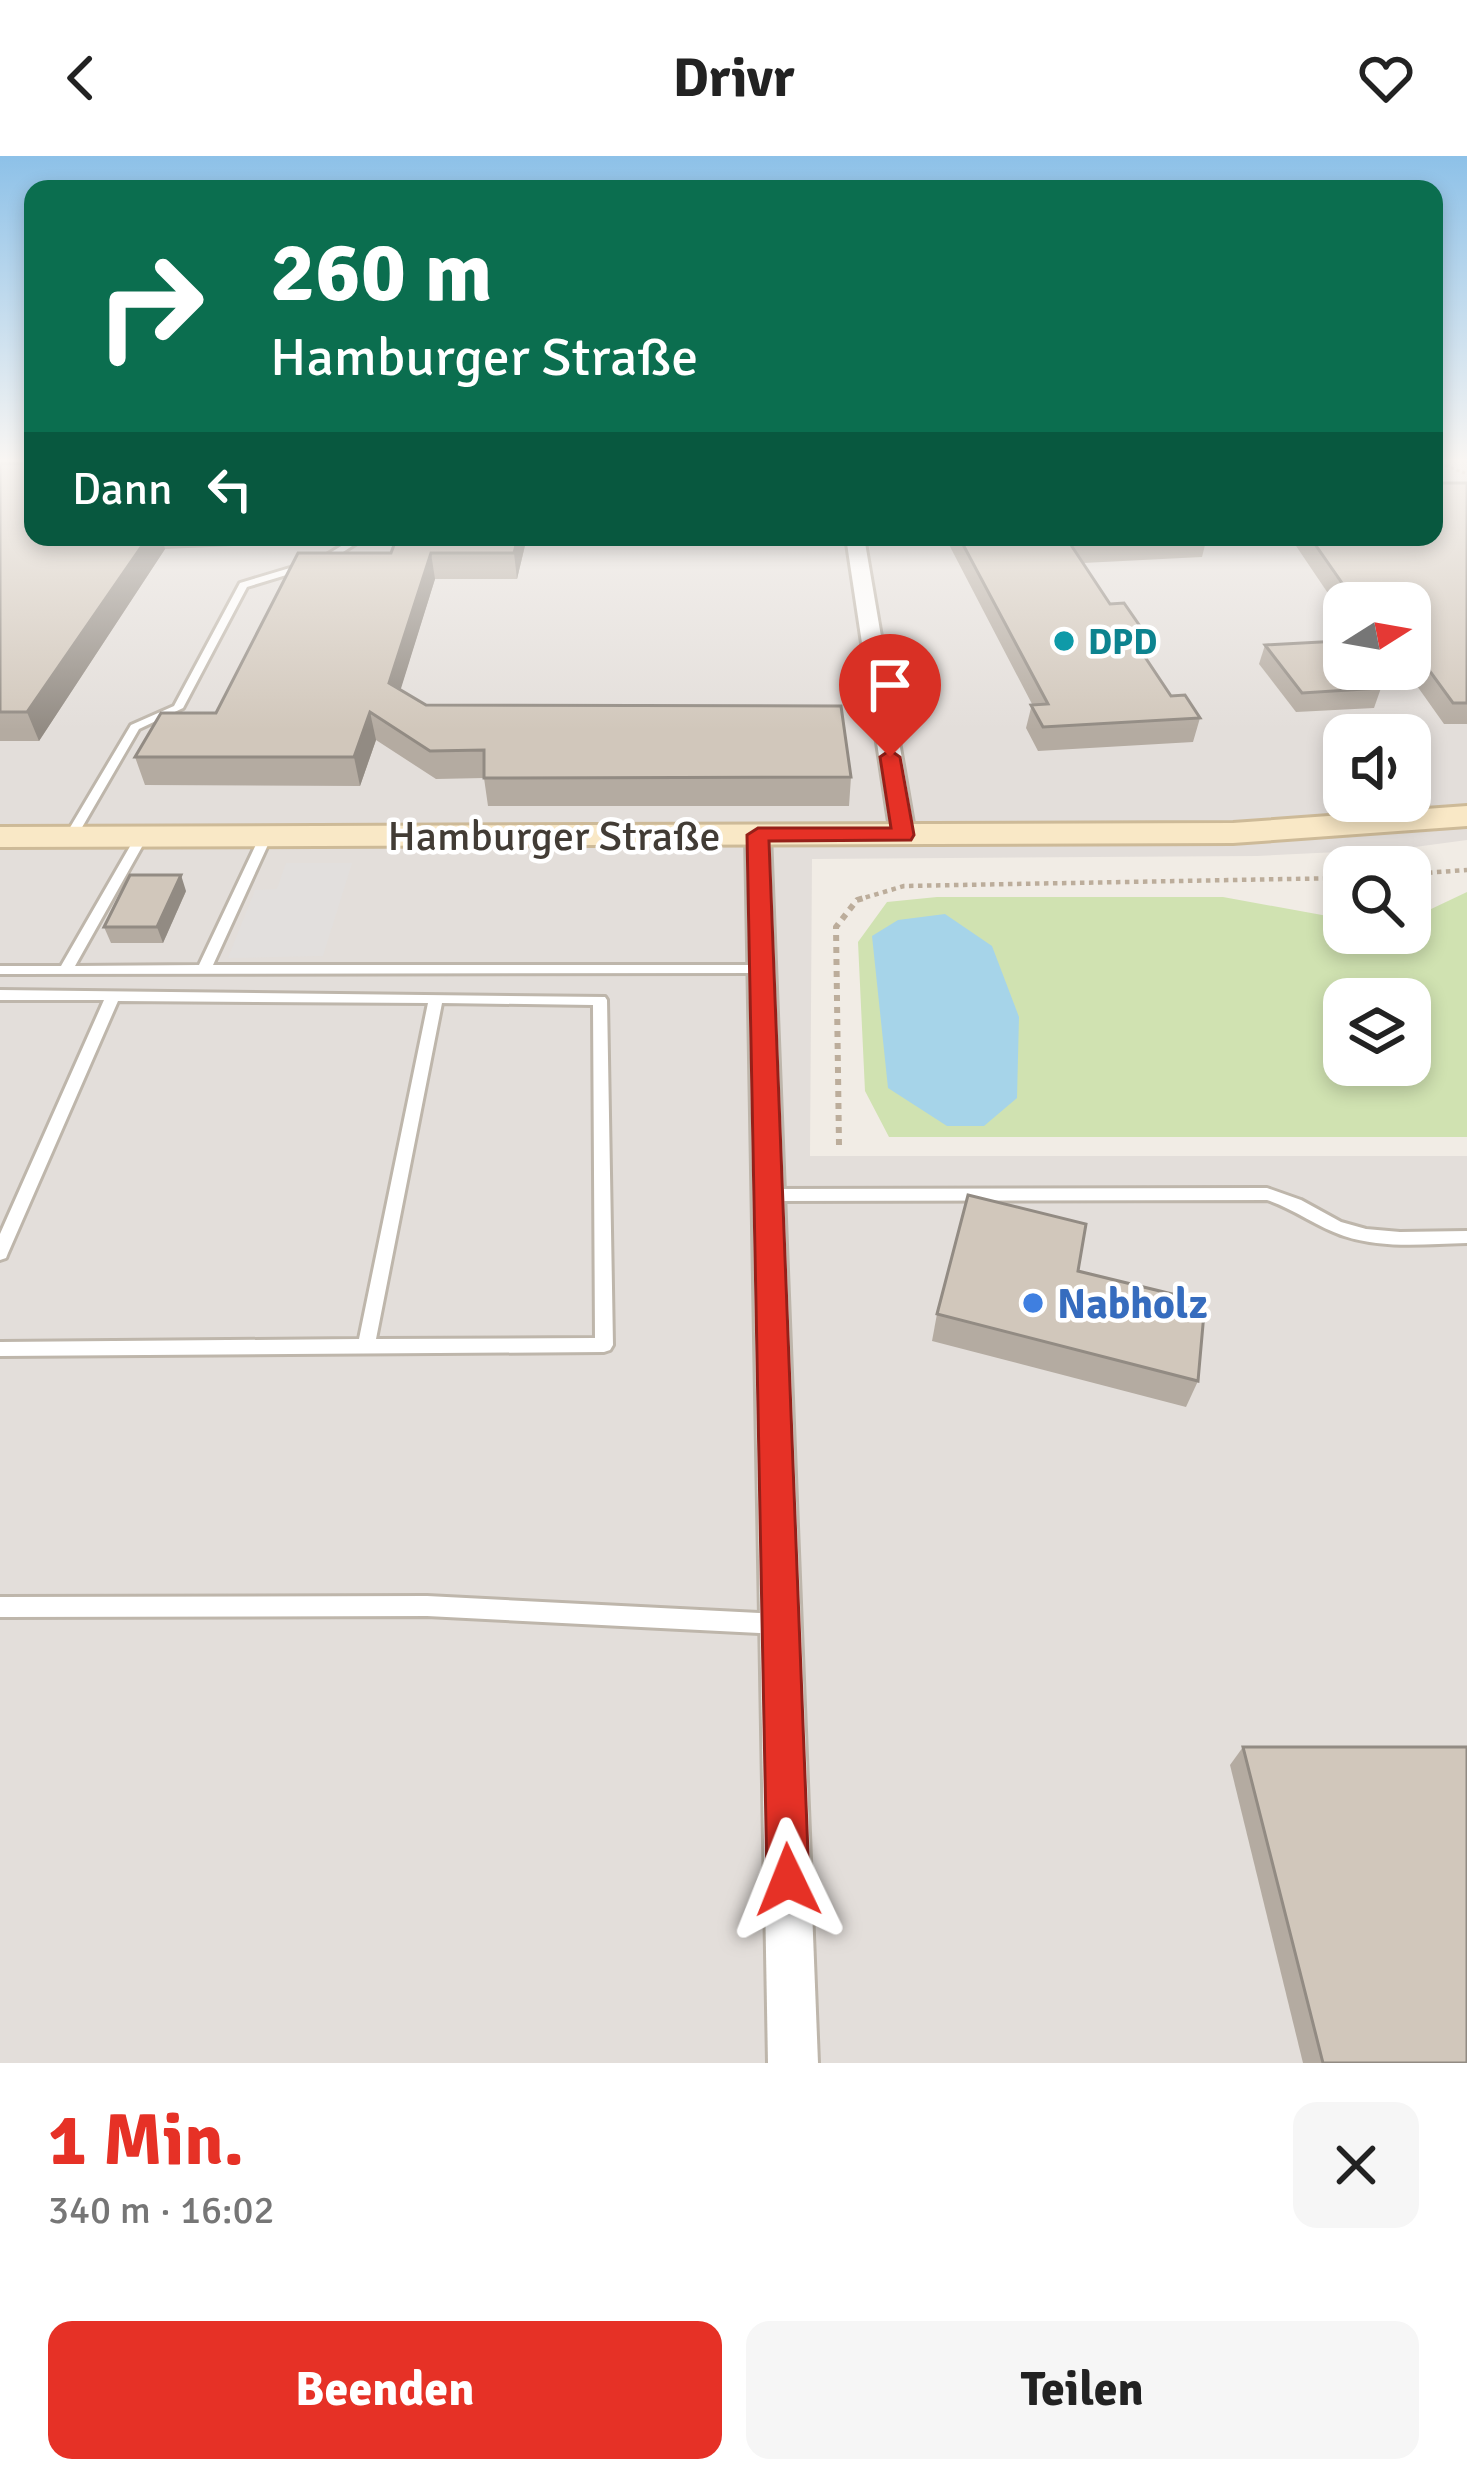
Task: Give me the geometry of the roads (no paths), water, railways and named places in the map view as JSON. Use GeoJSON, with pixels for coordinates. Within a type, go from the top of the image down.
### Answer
{"type":"FeatureCollection","features":[{"type":"Feature","properties":{"kind":"street"},"geometry":{"type":"LineString","coordinates":[[857,552],[903,835]]}},
{"type":"Feature","properties":{"kind":"street","name":"Hamburger Straße"},"geometry":{"type":"LineString","coordinates":[[0,836],[1256,833],[1467,816]]}},
{"type":"Feature","properties":{"kind":"street"},"geometry":{"type":"LineString","coordinates":[[758,835],[793,2063]]}},
{"type":"Feature","properties":{"kind":"lane"},"geometry":{"type":"LineString","coordinates":[[71,836],[135,727],[178,708],[243,585],[337,552]]}},
{"type":"Feature","properties":{"kind":"lane"},"geometry":{"type":"LineString","coordinates":[[66,969],[142,836]]}},
{"type":"Feature","properties":{"kind":"lane"},"geometry":{"type":"LineString","coordinates":[[206,968],[266,836]]}},
{"type":"Feature","properties":{"kind":"lane"},"geometry":{"type":"LineString","coordinates":[[0,970],[763,969]]}},
{"type":"Feature","properties":{"kind":"lane"},"geometry":{"type":"LineString","coordinates":[[0,994],[600,1000],[604,1345],[0,1349]]}},
{"type":"Feature","properties":{"kind":"lane"},"geometry":{"type":"LineString","coordinates":[[0,1252],[113,996]]}},
{"type":"Feature","properties":{"kind":"lane"},"geometry":{"type":"LineString","coordinates":[[366,1347],[436,999]]}},
{"type":"Feature","properties":{"kind":"lane"},"geometry":{"type":"LineString","coordinates":[[769,1195],[1267,1194],[1302,1203],[1338,1228],[1396,1238],[1467,1237]]}},
{"type":"Feature","properties":{"kind":"lane"},"geometry":{"type":"LineString","coordinates":[[0,1607],[427,1606],[780,1624]]}},
{"type":"Feature","properties":{"kind":"water"},"geometry":{"type":"Polygon","coordinates":[[[945,914],[992,946],[1019,1017],[1017,1098],[984,1126],[947,1126],[888,1088],[872,936],[898,920],[945,914]]]}},
{"type":"Feature","properties":{"kind":"place","name":"DPD"},"geometry":{"type":"Point","coordinates":[1064,641]}},
{"type":"Feature","properties":{"kind":"place","name":"Nabholz"},"geometry":{"type":"Point","coordinates":[1033,1303]}}]}
